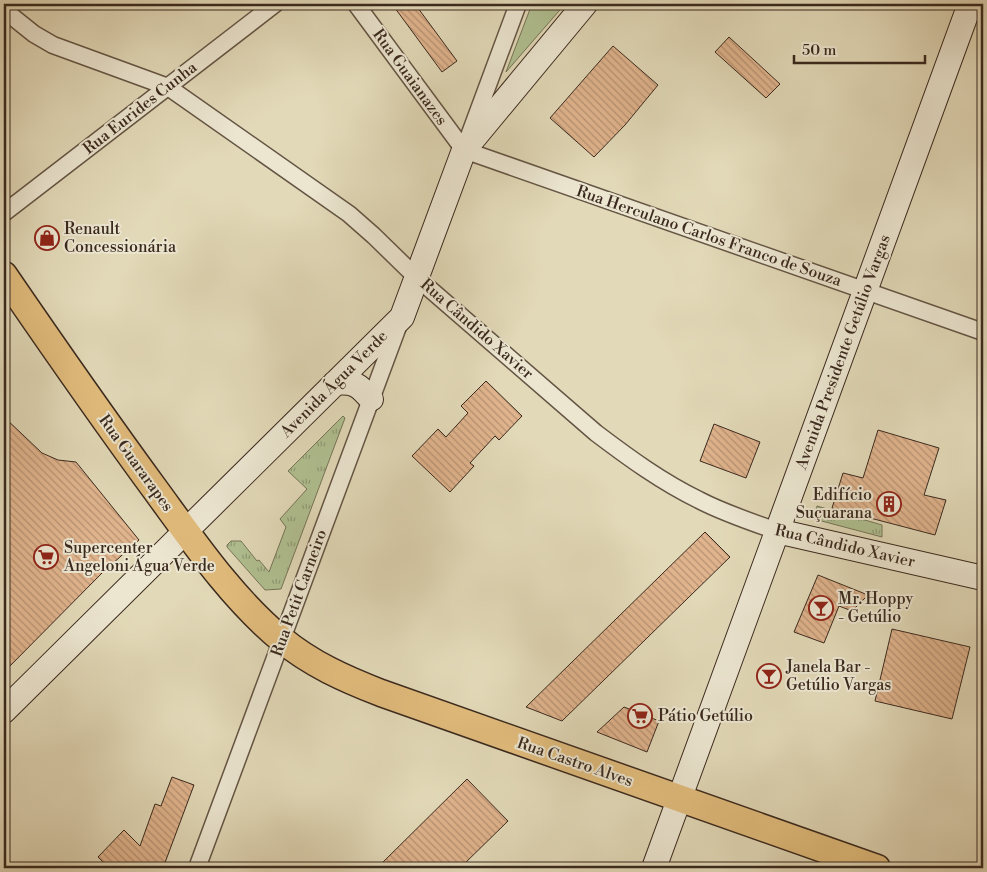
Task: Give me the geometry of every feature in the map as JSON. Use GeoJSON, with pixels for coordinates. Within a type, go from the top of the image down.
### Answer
{"type":"FeatureCollection","features":[{"type":"Feature","properties":{"kind":"main road","name":"Avenida Água Verde"},"geometry":{"type":"LineString","coordinates":[[4,711],[402,317],[464,150],[585,4]]}},
{"type":"Feature","properties":{"kind":"main road","name":"Avenida Presidente Getúlio Vargas"},"geometry":{"type":"LineString","coordinates":[[654,868],[970,4]]}},
{"type":"Feature","properties":{"kind":"main road","name":"Rua Guararapes"},"geometry":{"type":"LineString","coordinates":[[4,275],[185,531],[232,590],[282,640]]}},
{"type":"Feature","properties":{"kind":"main road"},"geometry":{"type":"LineString","coordinates":[[335,383],[347,382],[356,384],[364,390],[371,400]]}},
{"type":"Feature","properties":{"kind":"main road","name":"Rua Cândido Xavier"},"geometry":{"type":"LineString","coordinates":[[777,531],[983,578]]}},
{"type":"Feature","properties":{"kind":"main road","name":"Rua Castro Alves"},"geometry":{"type":"LineString","coordinates":[[282,640],[326,670],[353,682],[877,868]]}},
{"type":"Feature","properties":{"kind":"street","name":"Rua Eurides Cunha"},"geometry":{"type":"LineString","coordinates":[[4,213],[275,4]]}},
{"type":"Feature","properties":{"kind":"street","name":"Rua Guaianazes"},"geometry":{"type":"LineString","coordinates":[[356,4],[464,150]]}},
{"type":"Feature","properties":{"kind":"street"},"geometry":{"type":"LineString","coordinates":[[464,150],[518,4]]}},
{"type":"Feature","properties":{"kind":"street","name":"Rua Cândido Xavier"},"geometry":{"type":"LineString","coordinates":[[4,10],[34,34],[53,45],[168,87],[349,214],[416,277],[620,451],[653,474],[700,501],[731,515],[777,531]]}},
{"type":"Feature","properties":{"kind":"street","name":"Rua Herculano Carlos Franco de Souza"},"geometry":{"type":"LineString","coordinates":[[464,150],[983,332]]}},
{"type":"Feature","properties":{"kind":"street","name":"Rua Petit Carneiro"},"geometry":{"type":"LineString","coordinates":[[197,868],[402,317]]}},
{"type":"Feature","properties":{"kind":"green space"},"geometry":{"type":"Polygon","coordinates":[[[532,4],[565,4],[506,72],[532,4]]]}},
{"type":"Feature","properties":{"kind":"green space"},"geometry":{"type":"Polygon","coordinates":[[[343,416],[345,418],[281,589],[265,590],[227,545],[231,541],[241,541],[257,561],[259,560],[269,572],[286,527],[280,519],[307,489],[288,471],[343,416]]]}},
{"type":"Feature","properties":{"kind":"green space"},"geometry":{"type":"Polygon","coordinates":[[[817,506],[882,525],[882,537],[814,519],[817,506]]]}},
{"type":"Feature","properties":{"kind":"building"},"geometry":{"type":"Polygon","coordinates":[[[392,4],[415,4],[457,61],[442,72],[392,4]]]}},
{"type":"Feature","properties":{"kind":"building"},"geometry":{"type":"Polygon","coordinates":[[[729,37],[780,84],[766,98],[715,52],[729,37]]]}},
{"type":"Feature","properties":{"kind":"building"},"geometry":{"type":"Polygon","coordinates":[[[613,46],[658,85],[625,125],[594,157],[550,118],[613,46]]]}},
{"type":"Feature","properties":{"kind":"building"},"geometry":{"type":"Polygon","coordinates":[[[486,381],[522,416],[499,440],[495,436],[470,463],[474,466],[450,492],[412,456],[438,429],[446,437],[468,413],[461,406],[486,381]]]}},
{"type":"Feature","properties":{"kind":"building","name":"Supercenter Angeloni Água Verde"},"geometry":{"type":"Polygon","coordinates":[[[4,417],[42,453],[58,460],[76,462],[139,540],[102,573],[4,672],[4,417]]]}},
{"type":"Feature","properties":{"kind":"building"},"geometry":{"type":"Polygon","coordinates":[[[714,424],[760,442],[746,478],[700,461],[714,424]]]}},
{"type":"Feature","properties":{"kind":"building"},"geometry":{"type":"Polygon","coordinates":[[[878,430],[939,448],[924,495],[946,500],[935,535],[832,508],[843,473],[863,478],[878,430]]]}},
{"type":"Feature","properties":{"kind":"building"},"geometry":{"type":"Polygon","coordinates":[[[705,532],[730,557],[562,721],[526,707],[705,532]]]}},
{"type":"Feature","properties":{"kind":"building","name":"Mr. Hoppy - Getúlio"},"geometry":{"type":"Polygon","coordinates":[[[818,575],[868,595],[852,611],[839,606],[824,643],[794,632],[818,575]]]}},
{"type":"Feature","properties":{"kind":"building"},"geometry":{"type":"Polygon","coordinates":[[[892,629],[970,647],[952,719],[875,701],[892,629]]]}},
{"type":"Feature","properties":{"kind":"building"},"geometry":{"type":"Polygon","coordinates":[[[624,707],[659,721],[647,752],[597,732],[624,707]]]}},
{"type":"Feature","properties":{"kind":"building"},"geometry":{"type":"Polygon","coordinates":[[[172,777],[194,785],[163,868],[109,868],[98,857],[124,830],[140,846],[155,804],[161,806],[172,777]]]}},
{"type":"Feature","properties":{"kind":"building"},"geometry":{"type":"Polygon","coordinates":[[[467,779],[508,821],[460,868],[377,868],[467,779]]]}},
{"type":"Feature","properties":{"kind":"place","name":"Renault Concessionária"},"geometry":{"type":"Point","coordinates":[47,238]}},
{"type":"Feature","properties":{"kind":"place","name":"Edifício Suçuarana"},"geometry":{"type":"Point","coordinates":[889,504]}},
{"type":"Feature","properties":{"kind":"place","name":"Supercenter Angeloni Água Verde"},"geometry":{"type":"Point","coordinates":[46,557]}},
{"type":"Feature","properties":{"kind":"place","name":"Mr. Hoppy - Getúlio"},"geometry":{"type":"Point","coordinates":[821,608]}},
{"type":"Feature","properties":{"kind":"place","name":"Janela Bar - Getúlio Vargas"},"geometry":{"type":"Point","coordinates":[769,676]}},
{"type":"Feature","properties":{"kind":"place","name":"Pátio Getúlio"},"geometry":{"type":"Point","coordinates":[640,716]}}]}
